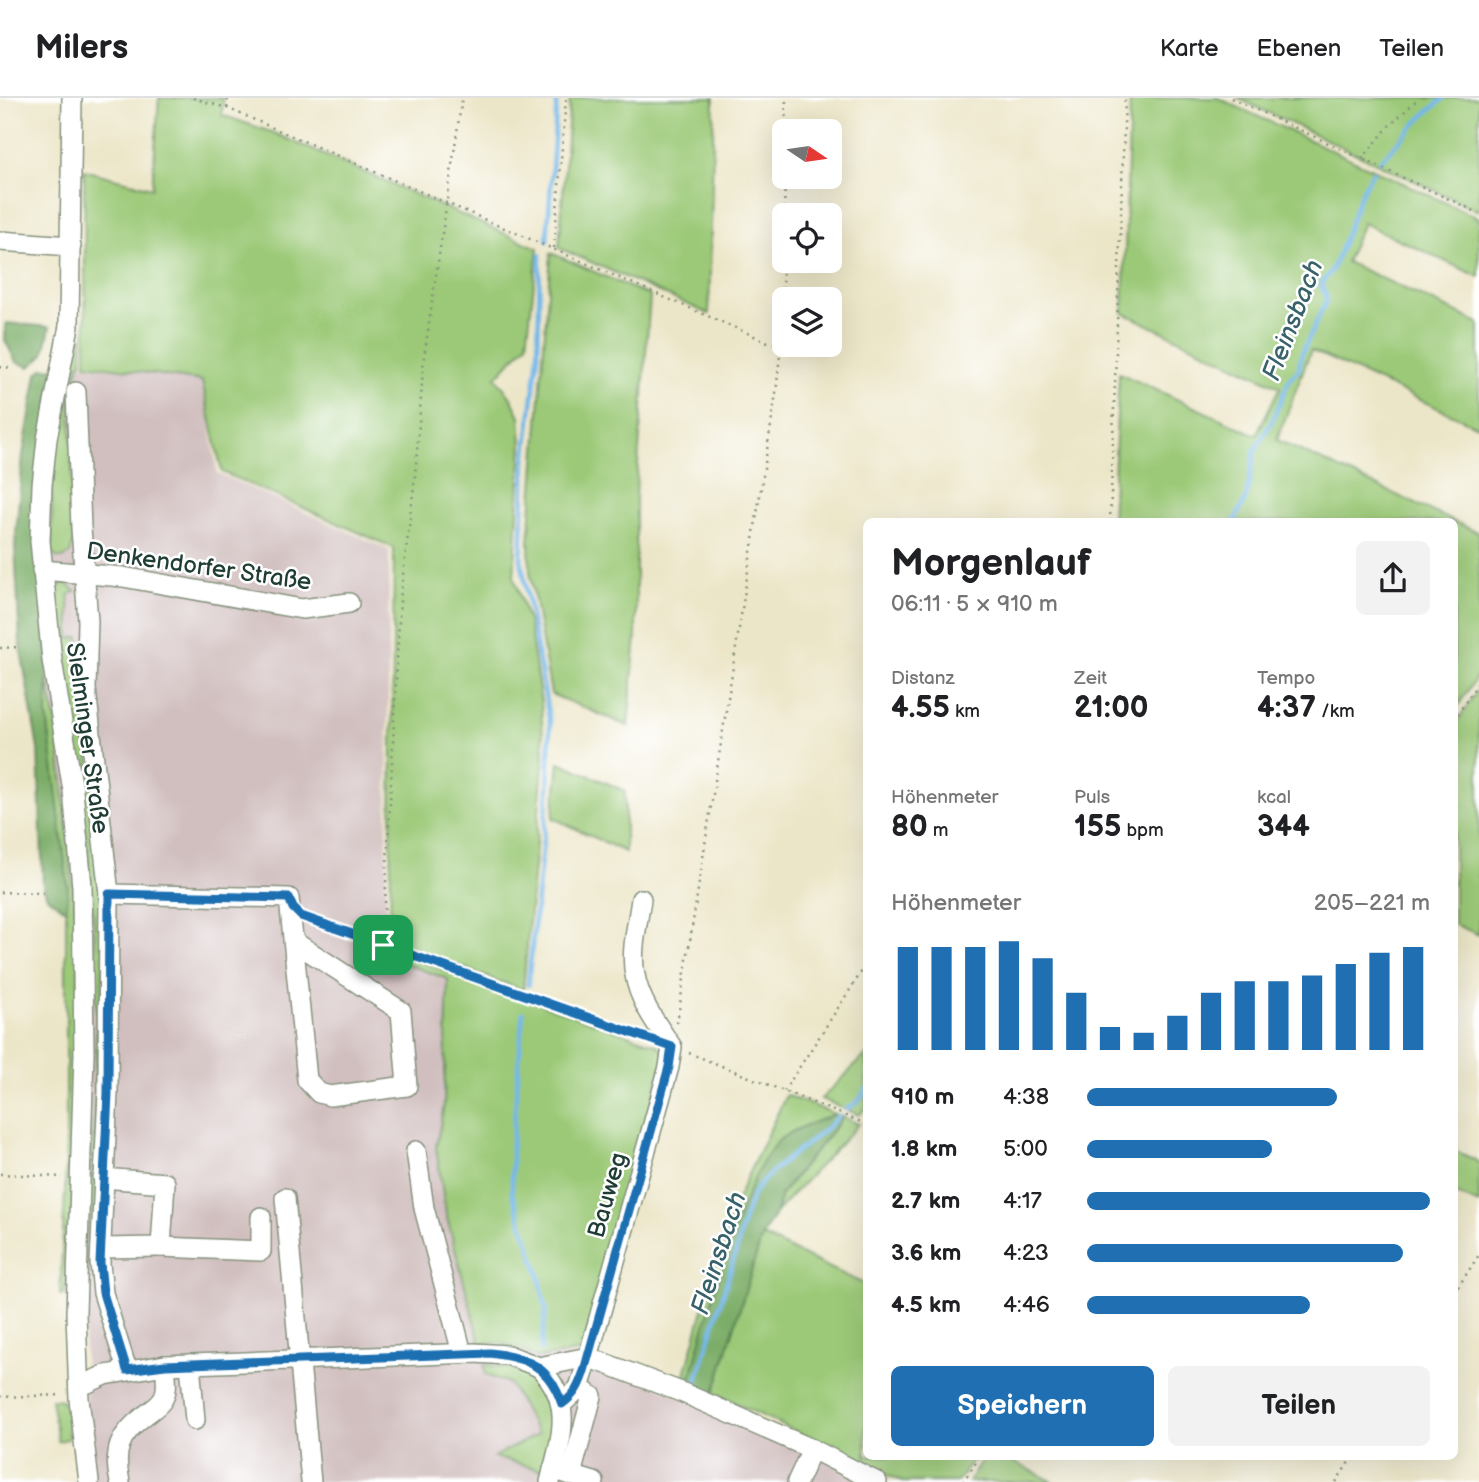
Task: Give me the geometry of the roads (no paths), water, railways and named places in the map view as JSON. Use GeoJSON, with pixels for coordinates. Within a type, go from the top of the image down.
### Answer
{"type":"FeatureCollection","features":[{"type":"Feature","properties":{"kind":"street","name":"Sielminger Straße"},"geometry":{"type":"LineString","coordinates":[[72,98],[68,342],[51,414],[42,485],[42,570],[52,660],[76,815],[82,886],[84,1054],[76,1303],[79,1387],[89,1482]]}},
{"type":"Feature","properties":{"kind":"street"},"geometry":{"type":"LineString","coordinates":[[0,242],[71,246]]}},
{"type":"Feature","properties":{"kind":"street","name":"Sielminger Straße"},"geometry":{"type":"LineString","coordinates":[[76,392],[81,528],[88,621],[86,689],[109,894],[110,996],[101,1248],[103,1293],[127,1370]]}},
{"type":"Feature","properties":{"kind":"street","name":"Denkendorfer Straße"},"geometry":{"type":"LineString","coordinates":[[42,570],[123,577],[294,609],[349,603]]}},
{"type":"Feature","properties":{"kind":"street"},"geometry":{"type":"LineString","coordinates":[[109,894],[289,898],[293,940],[307,1080],[312,1088],[330,1096],[407,1086],[401,1011],[293,940]]}},
{"type":"Feature","properties":{"kind":"street","name":"Bauweg"},"geometry":{"type":"LineString","coordinates":[[579,1388],[669,1067],[672,1047],[647,1006],[635,978],[633,962],[641,899]]}},
{"type":"Feature","properties":{"kind":"street"},"geometry":{"type":"LineString","coordinates":[[416,1151],[424,1208],[462,1353]]}},
{"type":"Feature","properties":{"kind":"street"},"geometry":{"type":"LineString","coordinates":[[103,1178],[165,1183],[161,1247]]}},
{"type":"Feature","properties":{"kind":"street"},"geometry":{"type":"LineString","coordinates":[[285,1198],[311,1482]]}},
{"type":"Feature","properties":{"kind":"street"},"geometry":{"type":"LineString","coordinates":[[101,1248],[161,1247],[261,1251],[261,1217]]}},
{"type":"Feature","properties":{"kind":"street"},"geometry":{"type":"LineString","coordinates":[[79,1387],[105,1375],[165,1365],[462,1353],[508,1355],[539,1367],[551,1379],[562,1404],[563,1431],[558,1475]]}},
{"type":"Feature","properties":{"kind":"street"},"geometry":{"type":"LineString","coordinates":[[539,1367],[587,1357],[654,1380],[812,1449],[877,1482]]}},
{"type":"Feature","properties":{"kind":"street"},"geometry":{"type":"LineString","coordinates":[[190,1364],[195,1420]]}},
{"type":"Feature","properties":{"kind":"street"},"geometry":{"type":"LineString","coordinates":[[120,1482],[116,1463],[118,1449],[128,1428],[162,1402],[167,1389],[165,1365]]}},
{"type":"Feature","properties":{"kind":"street"},"geometry":{"type":"LineString","coordinates":[[558,1475],[592,1395],[579,1388],[562,1404]]}},
{"type":"Feature","properties":{"kind":"street"},"geometry":{"type":"LineString","coordinates":[[797,1482],[812,1449]]}},
{"type":"Feature","properties":{"kind":"street"},"geometry":{"type":"LineString","coordinates":[[558,1475],[594,1482]]}},
{"type":"Feature","properties":{"kind":"waterway"},"geometry":{"type":"LineString","coordinates":[[547,241],[557,98]]}},
{"type":"Feature","properties":{"kind":"waterway","name":"Fleinsbach"},"geometry":{"type":"LineString","coordinates":[[1380,161],[1444,98]]}},
{"type":"Feature","properties":{"kind":"waterway","name":"Fleinsbach"},"geometry":{"type":"LineString","coordinates":[[1236,518],[1246,498],[1255,450],[1273,419],[1289,380],[1299,369],[1301,355],[1326,301],[1321,285],[1333,267],[1361,194],[1373,172]]}},
{"type":"Feature","properties":{"kind":"waterway"},"geometry":{"type":"LineString","coordinates":[[528,985],[548,793],[550,724],[521,559],[525,461],[538,355],[540,255]]}},
{"type":"Feature","properties":{"kind":"waterway"},"geometry":{"type":"LineString","coordinates":[[523,1013],[512,1145],[512,1193],[539,1274],[546,1310],[541,1350]]}},
{"type":"Feature","properties":{"kind":"waterway","name":"Fleinsbach"},"geometry":{"type":"LineString","coordinates":[[846,1109],[858,1102],[863,1094]]}},
{"type":"Feature","properties":{"kind":"waterway","name":"Fleinsbach"},"geometry":{"type":"LineString","coordinates":[[694,1390],[754,1193],[781,1164],[839,1116]]}}]}
